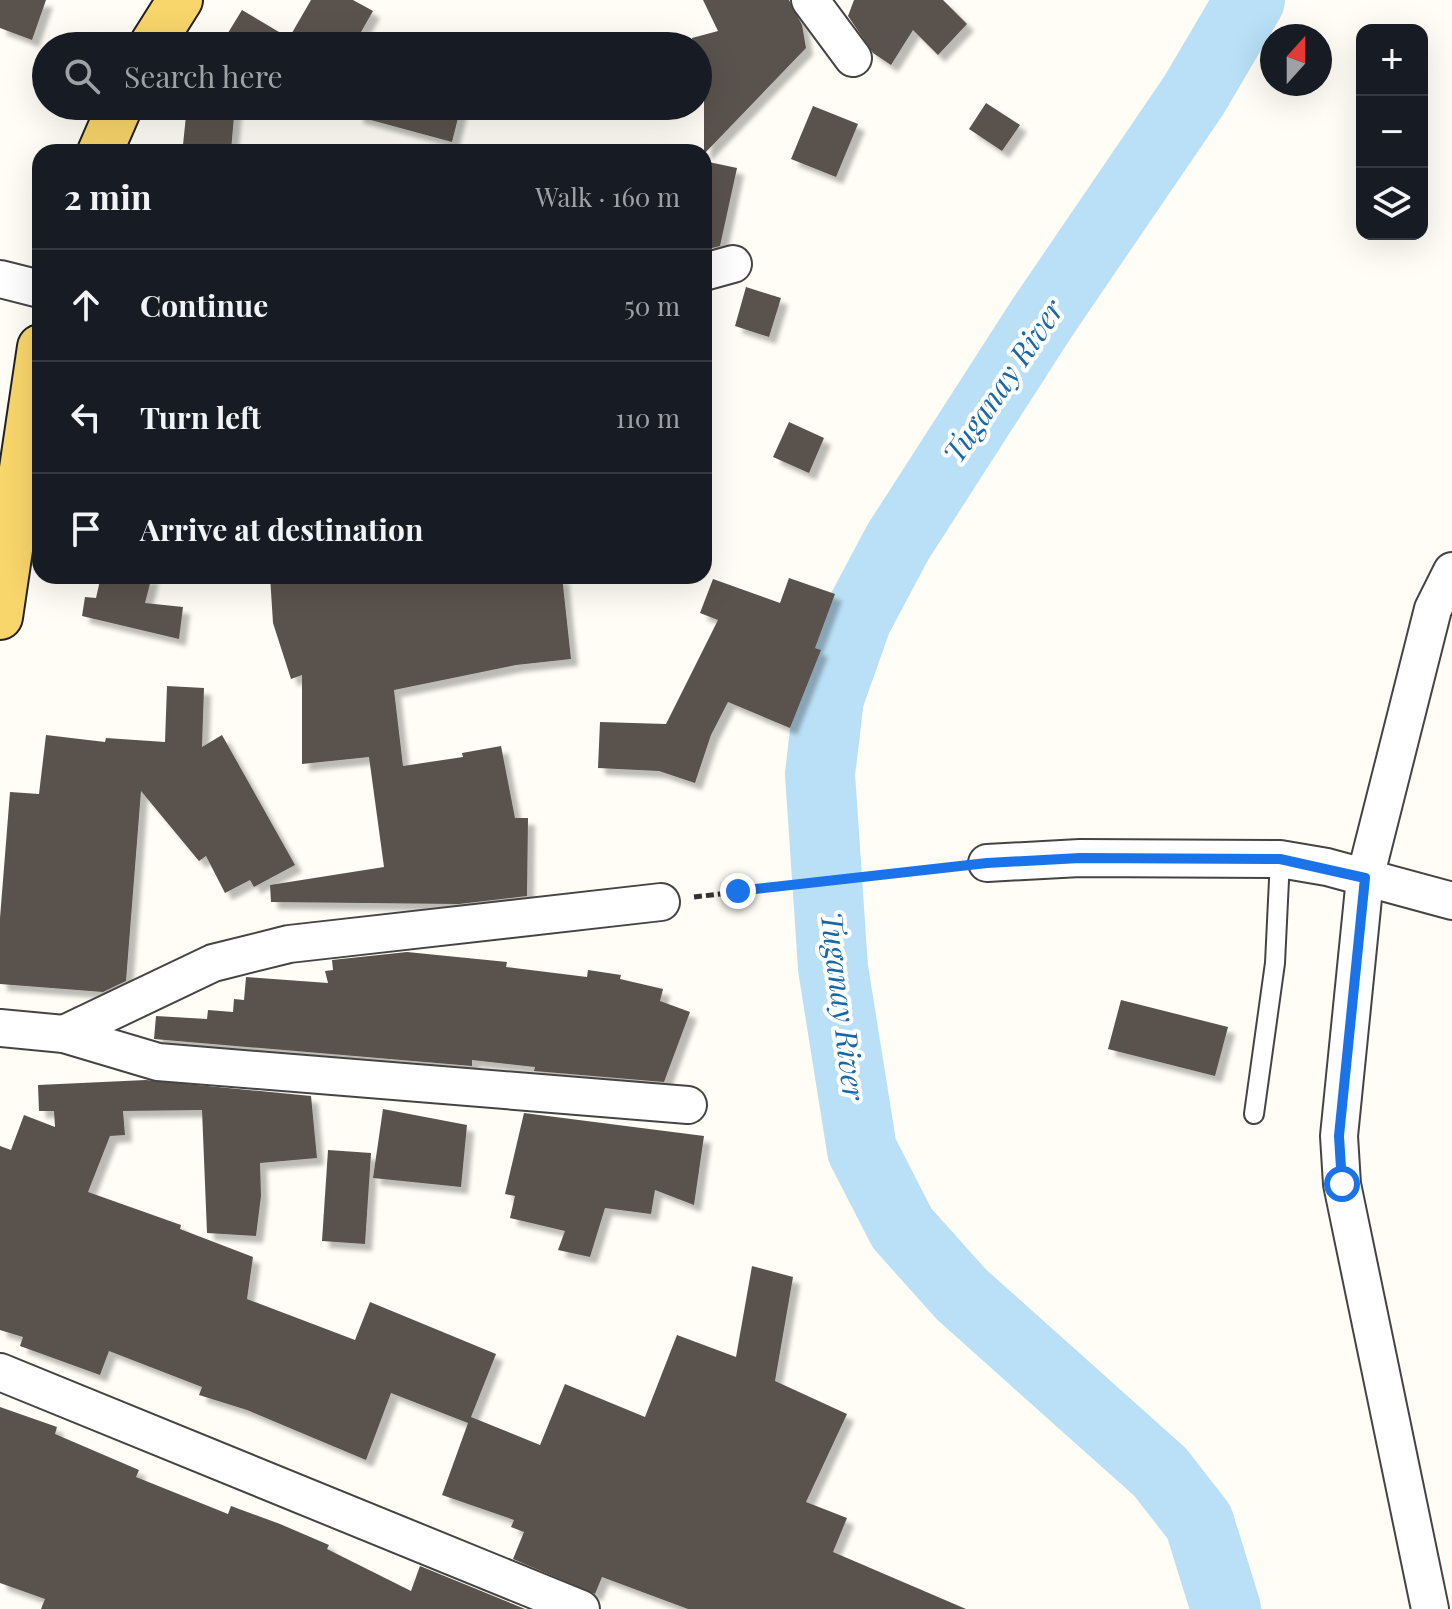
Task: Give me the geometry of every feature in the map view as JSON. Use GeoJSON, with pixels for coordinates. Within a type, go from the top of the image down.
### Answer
{"type":"FeatureCollection","features":[{"type":"Feature","properties":{"kind":"main road"},"geometry":{"type":"LineString","coordinates":[[160,32],[180,0]]}},
{"type":"Feature","properties":{"kind":"main road"},"geometry":{"type":"LineString","coordinates":[[103,144],[114,120]]}},
{"type":"Feature","properties":{"kind":"main road"},"geometry":{"type":"LineString","coordinates":[[0,617],[32,401]]}},
{"type":"Feature","properties":{"kind":"street"},"geometry":{"type":"LineString","coordinates":[[810,0],[853,58]]}},
{"type":"Feature","properties":{"kind":"street"},"geometry":{"type":"LineString","coordinates":[[0,279],[32,287]]}},
{"type":"Feature","properties":{"kind":"street"},"geometry":{"type":"LineString","coordinates":[[1430,1609],[1342,1184],[1339,1136],[1365,878],[1433,609],[1452,571]]}},
{"type":"Feature","properties":{"kind":"street"},"geometry":{"type":"LineString","coordinates":[[987,863],[1080,858],[1280,859],[1452,901]]}},
{"type":"Feature","properties":{"kind":"street"},"geometry":{"type":"LineString","coordinates":[[64,1034],[213,963],[289,944],[661,902]]}},
{"type":"Feature","properties":{"kind":"street"},"geometry":{"type":"LineString","coordinates":[[0,1028],[64,1034],[158,1062],[688,1105]]}},
{"type":"Feature","properties":{"kind":"street"},"geometry":{"type":"LineString","coordinates":[[0,1372],[581,1609]]}},
{"type":"Feature","properties":{"kind":"lane"},"geometry":{"type":"LineString","coordinates":[[1254,1114],[1275,963],[1280,859]]}},
{"type":"Feature","properties":{"kind":"path"},"geometry":{"type":"LineString","coordinates":[[738,891],[987,863]]}},
{"type":"Feature","properties":{"kind":"building"},"geometry":{"type":"Polygon","coordinates":[[[0,0],[46,0],[35,32],[32,32],[32,40],[0,28],[0,0]]]}},
{"type":"Feature","properties":{"kind":"building"},"geometry":{"type":"Polygon","coordinates":[[[311,0],[353,0],[373,11],[361,32],[292,32],[311,0]]]}},
{"type":"Feature","properties":{"kind":"building"},"geometry":{"type":"Polygon","coordinates":[[[703,0],[789,0],[802,25],[806,48],[712,146],[704,144],[704,120],[712,120],[712,33],[718,31],[703,0]]]}},
{"type":"Feature","properties":{"kind":"building"},"geometry":{"type":"Polygon","coordinates":[[[854,0],[943,0],[967,24],[938,55],[913,30],[891,65],[873,53],[848,16],[854,0]]]}},
{"type":"Feature","properties":{"kind":"building"},"geometry":{"type":"Polygon","coordinates":[[[242,10],[279,32],[229,32],[242,10]]]}},
{"type":"Feature","properties":{"kind":"building"},"geometry":{"type":"Polygon","coordinates":[[[986,103],[1020,125],[1002,151],[969,129],[986,103]]]}},
{"type":"Feature","properties":{"kind":"building"},"geometry":{"type":"Polygon","coordinates":[[[813,106],[858,124],[836,177],[791,159],[813,106]]]}},
{"type":"Feature","properties":{"kind":"building"},"geometry":{"type":"Polygon","coordinates":[[[186,120],[234,120],[232,144],[183,144],[186,120]]]}},
{"type":"Feature","properties":{"kind":"building"},"geometry":{"type":"Polygon","coordinates":[[[371,120],[458,120],[452,142],[371,120]]]}},
{"type":"Feature","properties":{"kind":"building"},"geometry":{"type":"Polygon","coordinates":[[[712,163],[737,168],[720,246],[712,248],[712,163]]]}},
{"type":"Feature","properties":{"kind":"building"},"geometry":{"type":"Polygon","coordinates":[[[746,287],[781,298],[769,337],[735,326],[746,287]]]}},
{"type":"Feature","properties":{"kind":"building"},"geometry":{"type":"Polygon","coordinates":[[[789,422],[824,438],[809,473],[773,457],[789,422]]]}},
{"type":"Feature","properties":{"kind":"building"},"geometry":{"type":"Polygon","coordinates":[[[789,578],[835,594],[815,648],[821,650],[790,728],[728,702],[711,735],[695,783],[659,771],[598,768],[600,722],[666,724],[718,620],[700,613],[713,579],[780,603],[789,578]]]}},
{"type":"Feature","properties":{"kind":"building"},"geometry":{"type":"Polygon","coordinates":[[[99,584],[150,584],[145,603],[183,607],[179,639],[82,616],[85,597],[96,598],[99,584]]]}},
{"type":"Feature","properties":{"kind":"building"},"geometry":{"type":"Polygon","coordinates":[[[271,584],[563,584],[571,659],[516,665],[394,690],[403,766],[463,757],[462,753],[501,746],[515,818],[528,818],[527,896],[459,904],[271,902],[270,885],[384,867],[369,757],[302,764],[302,675],[291,679],[273,623],[271,584]]]}},
{"type":"Feature","properties":{"kind":"building"},"geometry":{"type":"Polygon","coordinates":[[[167,686],[204,688],[202,747],[222,735],[295,865],[254,887],[250,880],[225,893],[206,856],[199,861],[141,791],[126,981],[103,992],[0,984],[0,918],[10,792],[39,794],[46,735],[105,742],[106,738],[165,742],[167,686]]]}},
{"type":"Feature","properties":{"kind":"building"},"geometry":{"type":"Polygon","coordinates":[[[407,952],[507,962],[506,967],[587,977],[588,970],[621,975],[620,979],[663,989],[660,1001],[690,1012],[664,1082],[534,1071],[535,1067],[472,1060],[472,1066],[154,1039],[156,1016],[207,1019],[208,1010],[233,1012],[234,999],[244,1000],[246,977],[328,983],[325,971],[333,970],[332,960],[407,952]]]}},
{"type":"Feature","properties":{"kind":"building"},"geometry":{"type":"Polygon","coordinates":[[[1121,1000],[1228,1027],[1215,1076],[1108,1049],[1121,1000]]]}},
{"type":"Feature","properties":{"kind":"building"},"geometry":{"type":"Polygon","coordinates":[[[146,1080],[311,1096],[317,1158],[260,1163],[261,1196],[256,1236],[207,1233],[202,1110],[123,1111],[125,1135],[110,1136],[88,1192],[181,1225],[180,1229],[253,1257],[247,1299],[355,1340],[370,1302],[496,1354],[471,1417],[540,1445],[565,1384],[645,1417],[677,1335],[736,1357],[752,1266],[793,1277],[775,1381],[847,1414],[806,1502],[847,1518],[833,1552],[966,1609],[688,1609],[602,1577],[595,1594],[513,1559],[524,1532],[511,1527],[514,1520],[442,1495],[468,1423],[391,1393],[366,1460],[247,1410],[199,1395],[202,1387],[109,1351],[100,1375],[20,1346],[23,1337],[0,1330],[0,1146],[11,1150],[24,1115],[55,1127],[54,1111],[39,1111],[38,1085],[146,1080]]]}},
{"type":"Feature","properties":{"kind":"building"},"geometry":{"type":"Polygon","coordinates":[[[383,1109],[467,1125],[461,1187],[373,1178],[383,1109]]]}},
{"type":"Feature","properties":{"kind":"building"},"geometry":{"type":"Polygon","coordinates":[[[524,1113],[704,1136],[694,1205],[655,1190],[651,1214],[605,1208],[590,1257],[558,1250],[565,1231],[510,1218],[515,1196],[505,1194],[524,1113]]]}},
{"type":"Feature","properties":{"kind":"building"},"geometry":{"type":"Polygon","coordinates":[[[328,1150],[371,1153],[365,1244],[322,1241],[328,1150]]]}},
{"type":"Feature","properties":{"kind":"building"},"geometry":{"type":"Polygon","coordinates":[[[0,1407],[57,1427],[55,1434],[139,1470],[136,1477],[228,1514],[231,1506],[329,1545],[327,1549],[411,1591],[420,1566],[525,1609],[41,1609],[45,1599],[0,1583],[0,1407]]]}},
{"type":"Feature","properties":{"kind":"waterway","name":"Tuganay River"},"geometry":{"type":"LineString","coordinates":[[1226,1609],[1199,1522],[1160,1472],[962,1295],[902,1228],[862,1150],[833,968],[820,774],[829,698],[857,619],[898,542],[1042,318],[1194,95],[1250,0]]}},
{"type":"Feature","properties":{"kind":"route"},"geometry":{"type":"LineString","coordinates":[[738,891],[987,863],[1080,858],[1280,859],[1327,867],[1365,878],[1339,1136],[1342,1184]]}}]}
